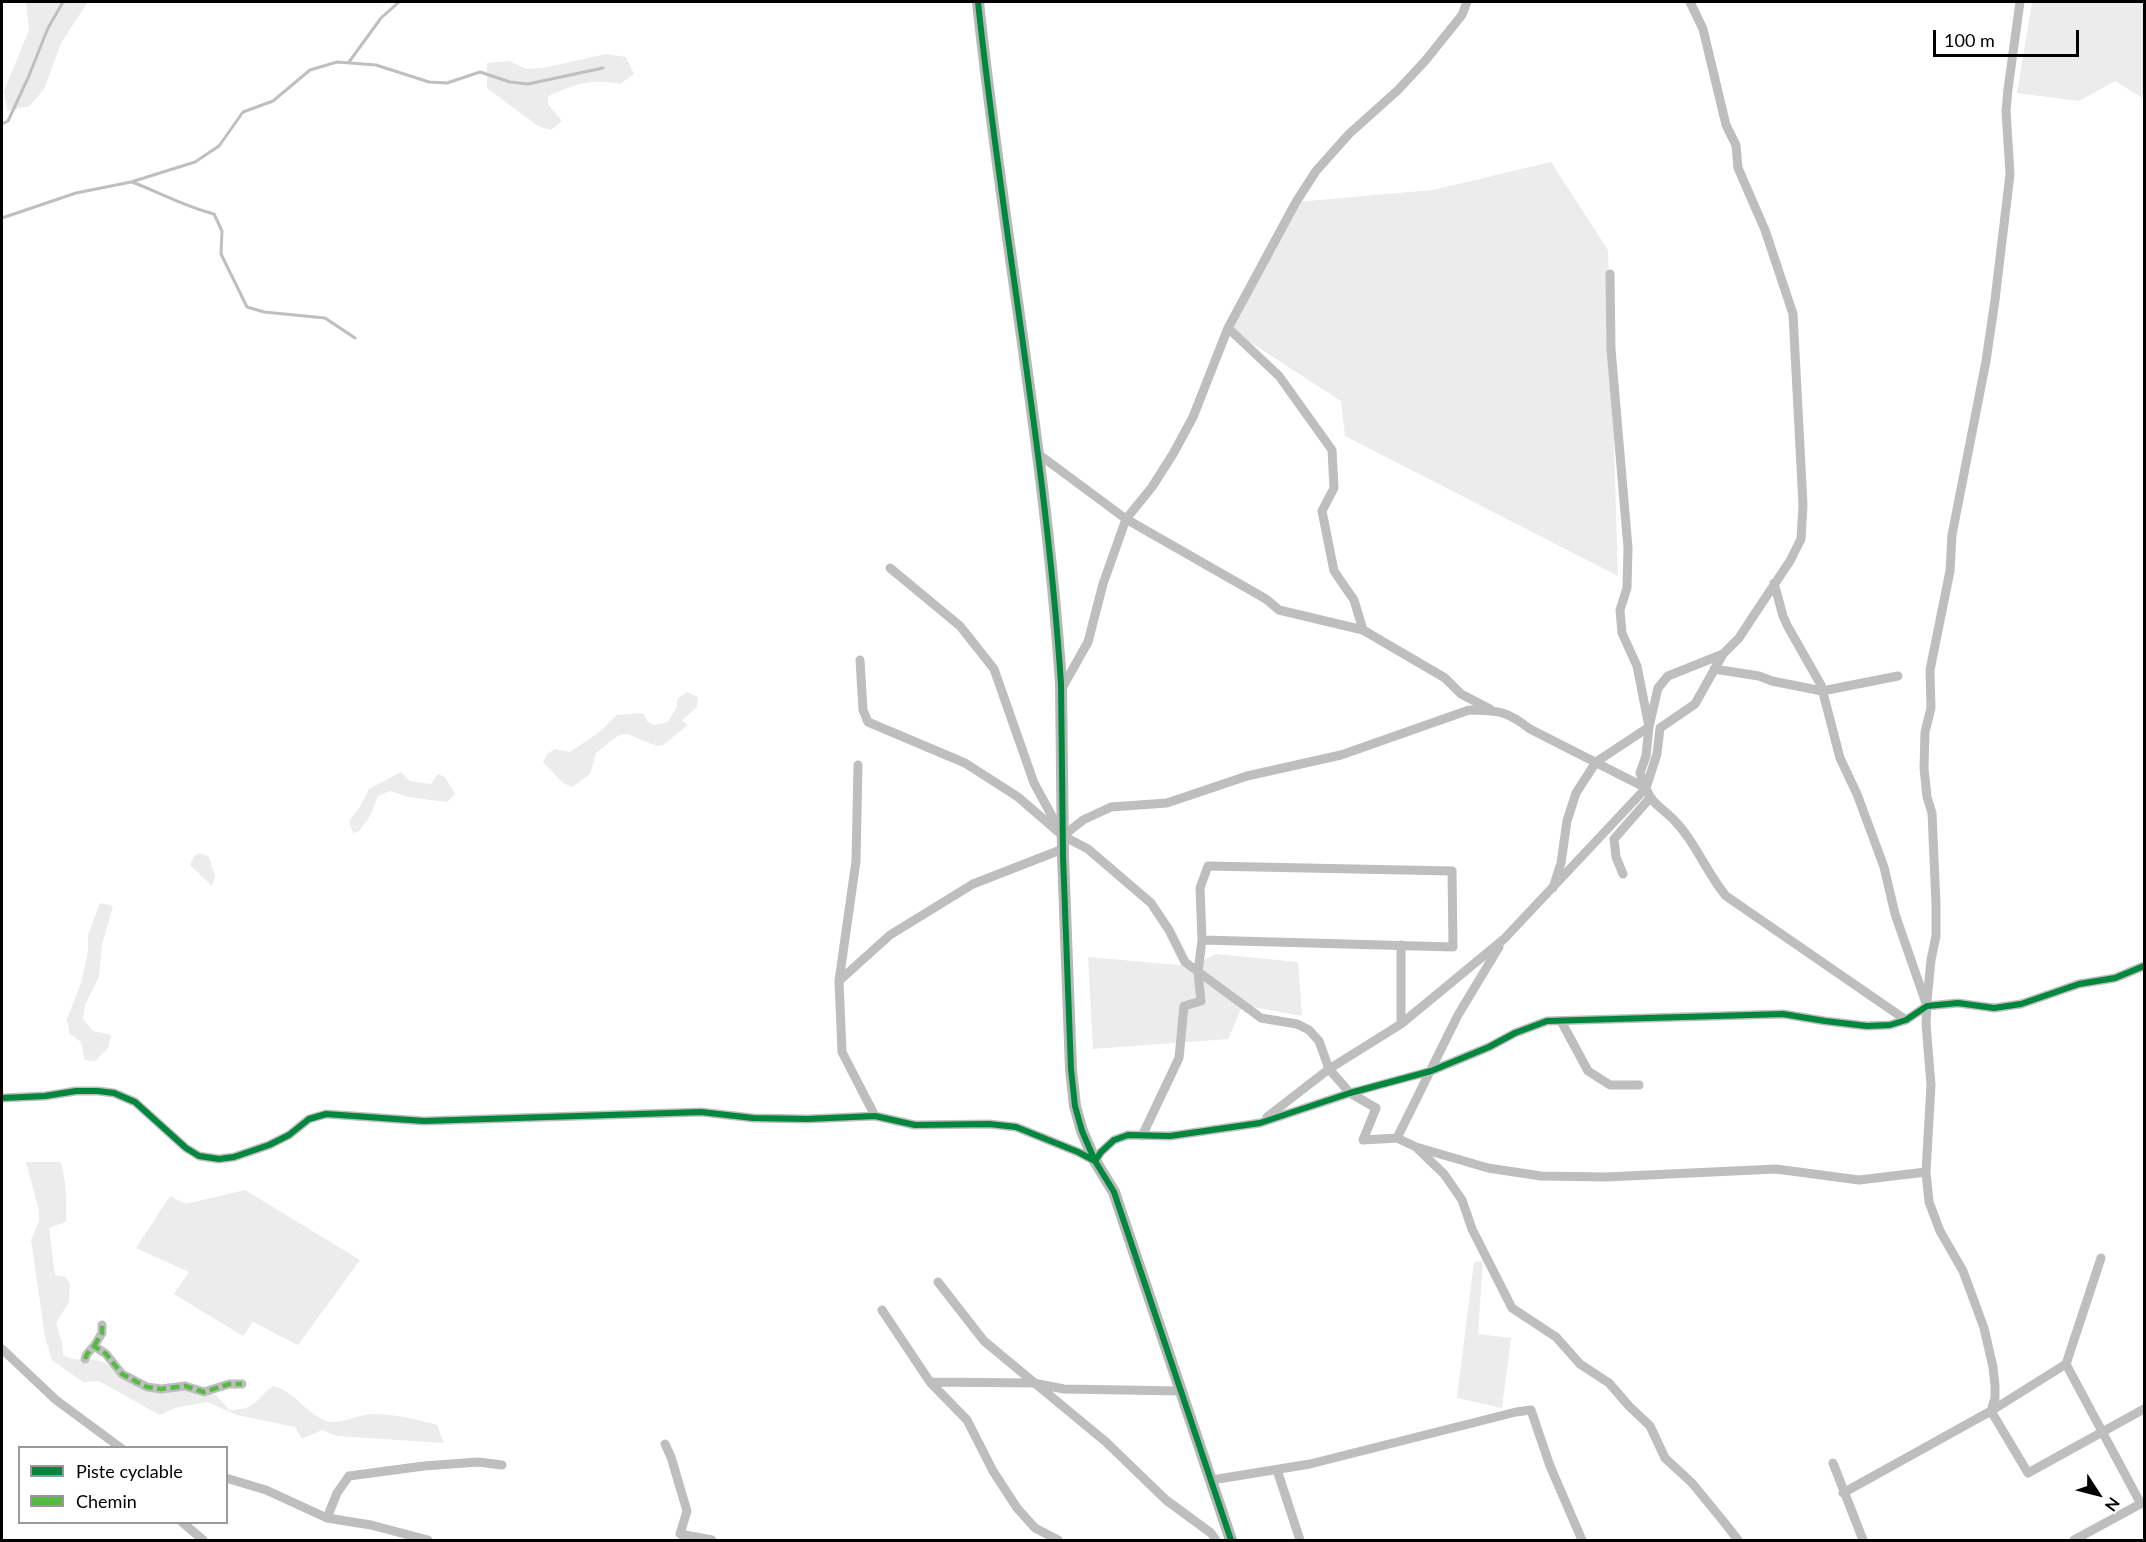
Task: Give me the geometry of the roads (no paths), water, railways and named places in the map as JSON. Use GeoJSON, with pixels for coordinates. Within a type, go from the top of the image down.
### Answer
{"type":"FeatureCollection","features":[{"type":"Feature","properties":{"kind":"street"},"geometry":{"type":"LineString","coordinates":[[978,2],[1047,527],[1058,642],[1071,1069],[1080,1123],[1095,1161],[1114,1192],[1231,1540]]}},
{"type":"Feature","properties":{"kind":"street"},"geometry":{"type":"LineString","coordinates":[[1061,692],[1088,642],[1103,584],[1126,519],[1152,487],[1193,417],[1228,328],[1296,202],[1316,171],[1349,134],[1398,90],[1425,61],[1461,15],[1467,2]]}},
{"type":"Feature","properties":{"kind":"street"},"geometry":{"type":"LineString","coordinates":[[1260,1123],[1329,1069],[1401,1024],[1504,939],[1646,788],[1657,754],[1660,728],[1695,704],[1723,654],[1739,638],[1790,561],[1801,539],[1803,505],[1793,314],[1765,230],[1738,168],[1736,145],[1726,125],[1703,29],[1690,2]]}},
{"type":"Feature","properties":{"kind":"street"},"geometry":{"type":"LineString","coordinates":[[2020,2],[2006,111],[2010,174],[1995,300],[1986,361],[1952,535],[1950,571],[1930,670],[1931,708],[1925,732],[1924,768],[1934,837],[1936,904],[1936,936],[1930,960],[1926,1024],[1931,1085],[1926,1172],[1929,1203],[1940,1231],[1963,1271],[1984,1328],[1995,1386],[1995,1398],[1991,1411],[2028,1473],[2145,1409]]}},
{"type":"Feature","properties":{"kind":"street"},"geometry":{"type":"LineString","coordinates":[[1610,274],[1615,407],[1623,469],[1628,548],[1627,588],[1620,610],[1622,633],[1637,666],[1648,727]]}},
{"type":"Feature","properties":{"kind":"street"},"geometry":{"type":"LineString","coordinates":[[1228,328],[1279,376],[1332,450],[1334,488],[1322,511],[1334,571],[1354,600],[1363,630]]}},
{"type":"Feature","properties":{"kind":"street"},"geometry":{"type":"LineString","coordinates":[[1037,453],[1126,519],[1266,599],[1279,610],[1363,630],[1445,678],[1461,694],[1492,710],[1513,716],[1530,729],[1646,788]]}},
{"type":"Feature","properties":{"kind":"street"},"geometry":{"type":"LineString","coordinates":[[890,568],[960,626],[994,669],[1034,783],[1063,836]]}},
{"type":"Feature","properties":{"kind":"street"},"geometry":{"type":"LineString","coordinates":[[1774,583],[1785,622],[1821,684],[1839,758],[1857,794],[1884,867],[1895,914],[1927,1006]]}},
{"type":"Feature","properties":{"kind":"street"},"geometry":{"type":"LineString","coordinates":[[1723,654],[1668,676],[1658,688],[1648,727],[1646,756],[1640,773],[1649,799],[1673,819],[1694,845],[1726,896],[1906,1020]]}},
{"type":"Feature","properties":{"kind":"street"},"geometry":{"type":"LineString","coordinates":[[860,660],[863,710],[868,722],[965,763],[1018,796],[1063,836],[1088,849],[1151,903],[1169,930],[1185,962],[1261,1018],[1297,1024],[1309,1030],[1319,1041],[1329,1069],[1350,1093],[1376,1108],[1363,1140],[1397,1138],[1416,1147],[1488,1168],[1541,1176],[1606,1177],[1776,1169],[1859,1180],[1926,1172]]}},
{"type":"Feature","properties":{"kind":"street"},"geometry":{"type":"LineString","coordinates":[[1714,669],[1759,676],[1772,681],[1822,691],[1898,676]]}},
{"type":"Feature","properties":{"kind":"street"},"geometry":{"type":"LineString","coordinates":[[1063,836],[1083,820],[1111,807],[1167,803],[1247,776],[1341,755],[1469,710],[1492,710]]}},
{"type":"Feature","properties":{"kind":"street"},"geometry":{"type":"LineString","coordinates":[[1553,888],[1561,863],[1567,821],[1576,793],[1596,762],[1648,727]]}},
{"type":"Feature","properties":{"kind":"street"},"geometry":{"type":"LineString","coordinates":[[858,765],[856,861],[839,981],[842,1052],[875,1116]]}},
{"type":"Feature","properties":{"kind":"street"},"geometry":{"type":"LineString","coordinates":[[1623,874],[1616,857],[1614,839],[1649,799]]}},
{"type":"Feature","properties":{"kind":"street"},"geometry":{"type":"LineString","coordinates":[[839,981],[890,935],[973,884],[1063,849]]}},
{"type":"Feature","properties":{"kind":"street"},"geometry":{"type":"LineString","coordinates":[[1142,1136],[1179,1058],[1184,1006],[1200,1001],[1198,972],[1202,940],[1200,888],[1208,866],[1452,871],[1453,947],[1202,940]]}},
{"type":"Feature","properties":{"kind":"street"},"geometry":{"type":"LineString","coordinates":[[1397,1138],[1458,1015],[1504,939]]}},
{"type":"Feature","properties":{"kind":"street"},"geometry":{"type":"LineString","coordinates":[[1401,945],[1401,1024]]}},
{"type":"Feature","properties":{"kind":"street"},"geometry":{"type":"LineString","coordinates":[[1095,1161],[1114,1140],[1128,1135],[1170,1136],[1260,1123],[1350,1093],[1431,1071],[1547,1021],[1772,1014],[1868,1026],[1890,1025],[1906,1020],[1927,1006],[1958,1003],[1994,1008],[2021,1004],[2079,984],[2115,978],[2145,966]]}},
{"type":"Feature","properties":{"kind":"street"},"geometry":{"type":"LineString","coordinates":[[1561,1021],[1588,1071],[1610,1085],[1639,1084]]}},
{"type":"Feature","properties":{"kind":"street"},"geometry":{"type":"LineString","coordinates":[[2,1098],[45,1096],[76,1091],[114,1093],[135,1102],[186,1148],[199,1156],[219,1159],[234,1157],[269,1145],[289,1135],[309,1119],[326,1114],[424,1121],[701,1112],[753,1118],[807,1119],[875,1116],[915,1125],[989,1124],[1016,1127],[1095,1161]]}},
{"type":"Feature","properties":{"kind":"street"},"geometry":{"type":"LineString","coordinates":[[1416,1147],[1444,1174],[1462,1200],[1472,1229],[1512,1308],[1556,1337],[1580,1364],[1609,1383],[1650,1426],[1665,1458],[1692,1483],[1737,1540]]}},
{"type":"Feature","properties":{"kind":"street"},"geometry":{"type":"LineString","coordinates":[[1843,1493],[1991,1411],[2066,1364],[2101,1258]]}},
{"type":"Feature","properties":{"kind":"street"},"geometry":{"type":"LineString","coordinates":[[938,1282],[984,1341],[1106,1442],[1166,1500],[1211,1533],[1216,1540]]}},
{"type":"Feature","properties":{"kind":"street"},"geometry":{"type":"LineString","coordinates":[[882,1310],[930,1382],[967,1420],[993,1471],[1017,1508],[1035,1528],[1058,1540]]}},
{"type":"Feature","properties":{"kind":"street"},"geometry":{"type":"LineString","coordinates":[[86,1359],[102,1333],[102,1325]]}},
{"type":"Feature","properties":{"kind":"street"},"geometry":{"type":"LineString","coordinates":[[94,1346],[106,1354],[122,1374],[147,1387],[161,1389],[185,1386],[204,1392],[231,1389],[242,1384]]}},
{"type":"Feature","properties":{"kind":"street"},"geometry":{"type":"LineString","coordinates":[[2,1349],[56,1400],[118,1446]]}},
{"type":"Feature","properties":{"kind":"street"},"geometry":{"type":"LineString","coordinates":[[2066,1364],[2143,1503],[2074,1540]]}},
{"type":"Feature","properties":{"kind":"street"},"geometry":{"type":"LineString","coordinates":[[930,1382],[1033,1383],[1064,1389],[1181,1391]]}},
{"type":"Feature","properties":{"kind":"street"},"geometry":{"type":"LineString","coordinates":[[1212,1480],[1310,1464],[1531,1410],[1550,1466],[1582,1540]]}},
{"type":"Feature","properties":{"kind":"street"},"geometry":{"type":"LineString","coordinates":[[665,1444],[687,1511],[681,1534],[712,1540]]}},
{"type":"Feature","properties":{"kind":"street"},"geometry":{"type":"LineString","coordinates":[[327,1518],[337,1492],[349,1476],[446,1464],[478,1462],[502,1465]]}},
{"type":"Feature","properties":{"kind":"street"},"geometry":{"type":"LineString","coordinates":[[1833,1463],[1863,1540]]}},
{"type":"Feature","properties":{"kind":"street"},"geometry":{"type":"LineString","coordinates":[[1277,1470],[1300,1540]]}},
{"type":"Feature","properties":{"kind":"street"},"geometry":{"type":"LineString","coordinates":[[228,1479],[266,1490],[327,1518],[371,1525],[428,1540]]}},
{"type":"Feature","properties":{"kind":"street"},"geometry":{"type":"LineString","coordinates":[[184,1524],[203,1540]]}},
{"type":"Feature","properties":{"kind":"waterway"},"geometry":{"type":"LineString","coordinates":[[2,124],[8,121],[48,28],[63,2]]}},
{"type":"Feature","properties":{"kind":"waterway"},"geometry":{"type":"LineString","coordinates":[[349,62],[381,18],[399,2]]}},
{"type":"Feature","properties":{"kind":"waterway"},"geometry":{"type":"LineString","coordinates":[[2,218],[76,193],[131,182],[195,162],[219,146],[243,112],[273,101],[310,70],[337,62],[376,65],[429,82],[447,83],[480,72],[510,82],[528,84],[603,68]]}},
{"type":"Feature","properties":{"kind":"waterway"},"geometry":{"type":"LineString","coordinates":[[132,182],[214,214],[222,231],[221,254],[247,307],[264,312],[325,318],[355,338]]}}]}
